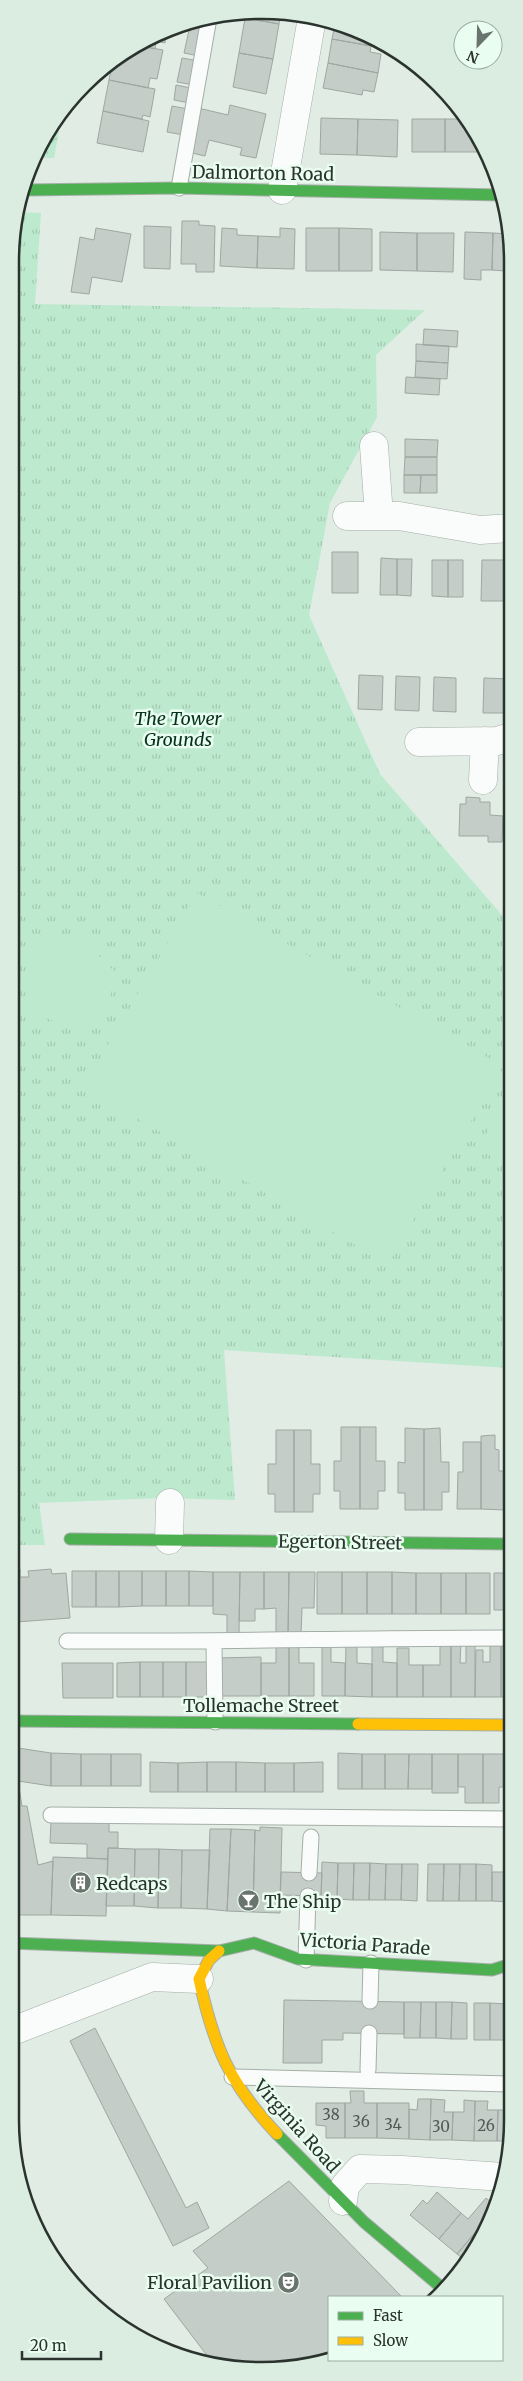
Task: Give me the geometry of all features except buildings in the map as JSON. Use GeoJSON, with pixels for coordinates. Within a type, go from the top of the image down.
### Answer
{"type":"FeatureCollection","features":[{"type":"Feature","properties":{"kind":"street"},"geometry":{"type":"LineString","coordinates":[[282,190],[311,24]]}},
{"type":"Feature","properties":{"kind":"street","name":"Dalmorton Road"},"geometry":{"type":"LineString","coordinates":[[30,190],[179,188],[495,195]]}},
{"type":"Feature","properties":{"kind":"street"},"geometry":{"type":"LineString","coordinates":[[374,446],[379,516]]}},
{"type":"Feature","properties":{"kind":"street"},"geometry":{"type":"LineString","coordinates":[[347,516],[400,516],[480,530],[504,528]]}},
{"type":"Feature","properties":{"kind":"street"},"geometry":{"type":"LineString","coordinates":[[419,742],[498,739],[483,780]]}},
{"type":"Feature","properties":{"kind":"street"},"geometry":{"type":"LineString","coordinates":[[169,1540],[170,1503]]}},
{"type":"Feature","properties":{"kind":"street","name":"Egerton Street"},"geometry":{"type":"LineString","coordinates":[[70,1539],[504,1544]]}},
{"type":"Feature","properties":{"kind":"street","name":"Tollemache Street"},"geometry":{"type":"LineString","coordinates":[[19,1721],[504,1726]]}},
{"type":"Feature","properties":{"kind":"street","name":"Victoria Parade"},"geometry":{"type":"LineString","coordinates":[[19,1943],[219,1951],[254,1943],[298,1959],[306,1960],[492,1970],[504,1966]]}},
{"type":"Feature","properties":{"kind":"street"},"geometry":{"type":"LineString","coordinates":[[19,2029],[152,1977],[199,1979],[209,1960],[219,1951]]}},
{"type":"Feature","properties":{"kind":"street","name":"Virginia Road"},"geometry":{"type":"LineString","coordinates":[[199,1979],[216,2040],[232,2077],[270,2128],[343,2201],[439,2285]]}},
{"type":"Feature","properties":{"kind":"street"},"geometry":{"type":"LineString","coordinates":[[343,2201],[345,2186],[360,2169],[497,2177]]}},
{"type":"Feature","properties":{"kind":"lane"},"geometry":{"type":"LineString","coordinates":[[179,188],[208,25]]}},
{"type":"Feature","properties":{"kind":"lane"},"geometry":{"type":"LineString","coordinates":[[67,1641],[214,1642],[324,1638],[504,1638]]}},
{"type":"Feature","properties":{"kind":"lane"},"geometry":{"type":"LineString","coordinates":[[214,1642],[214,1722]]}},
{"type":"Feature","properties":{"kind":"lane"},"geometry":{"type":"LineString","coordinates":[[51,1815],[504,1819]]}},
{"type":"Feature","properties":{"kind":"lane"},"geometry":{"type":"LineString","coordinates":[[309,1873],[311,1837]]}},
{"type":"Feature","properties":{"kind":"lane"},"geometry":{"type":"LineString","coordinates":[[306,1960],[308,1896]]}},
{"type":"Feature","properties":{"kind":"lane"},"geometry":{"type":"LineString","coordinates":[[370,2001],[371,1963]]}},
{"type":"Feature","properties":{"kind":"lane"},"geometry":{"type":"LineString","coordinates":[[368,2070],[369,2034]]}},
{"type":"Feature","properties":{"kind":"lane"},"geometry":{"type":"LineString","coordinates":[[232,2077],[504,2084]]}},
{"type":"Feature","properties":{"kind":"green space"},"geometry":{"type":"Polygon","coordinates":[[[60,128],[54,158],[42,158],[60,128]]]}},
{"type":"Feature","properties":{"kind":"green space","name":"The Tower Grounds"},"geometry":{"type":"Polygon","coordinates":[[[23,212],[41,213],[35,304],[425,310],[376,355],[377,417],[330,503],[309,615],[380,774],[504,917],[504,1368],[224,1350],[235,1500],[160,1498],[39,1503],[45,1545],[19,1545],[19,246],[23,212]]]}},
{"type":"Feature","properties":{"kind":"green space"},"geometry":{"type":"Polygon","coordinates":[[[197,893],[503,1066],[388,1264],[83,1087],[197,893]]]}},
{"type":"Feature","properties":{"kind":"green space"},"geometry":{"type":"Polygon","coordinates":[[[64,934],[78,935],[114,971],[111,995],[84,1036],[36,1013],[30,1003],[29,957],[44,943],[64,934]]]}},
{"type":"Feature","properties":{"kind":"green space"},"geometry":{"type":"Polygon","coordinates":[[[504,1100],[504,1163],[478,1149],[504,1100]]]}},
{"type":"Feature","properties":{"kind":"traffic: fast"},"geometry":{"type":"LineString","coordinates":[[30,190],[179,188],[495,195]]}},
{"type":"Feature","properties":{"kind":"traffic: fast"},"geometry":{"type":"LineString","coordinates":[[70,1539],[504,1544]]}},
{"type":"Feature","properties":{"kind":"traffic: fast"},"geometry":{"type":"LineString","coordinates":[[19,1721],[358,1724]]}},
{"type":"Feature","properties":{"kind":"traffic: fast"},"geometry":{"type":"LineString","coordinates":[[19,1943],[219,1951],[254,1943],[298,1959],[492,1970],[504,1966]]}},
{"type":"Feature","properties":{"kind":"traffic: fast"},"geometry":{"type":"LineString","coordinates":[[277,2134],[364,2222],[439,2285]]}},
{"type":"Feature","properties":{"kind":"traffic: slow"},"geometry":{"type":"LineString","coordinates":[[358,1724],[504,1725]]}},
{"type":"Feature","properties":{"kind":"traffic: slow"},"geometry":{"type":"LineString","coordinates":[[219,1951],[209,1960],[199,1979],[211,2025],[235,2080],[260,2115],[277,2134]]}},
{"type":"Feature","properties":{"kind":"place","name":"Redcaps"},"geometry":{"type":"Point","coordinates":[80,1883]}},
{"type":"Feature","properties":{"kind":"place","name":"The Ship"},"geometry":{"type":"Point","coordinates":[248,1901]}},
{"type":"Feature","properties":{"kind":"place","name":"Floral Pavilion"},"geometry":{"type":"Point","coordinates":[288,2282]}}]}
